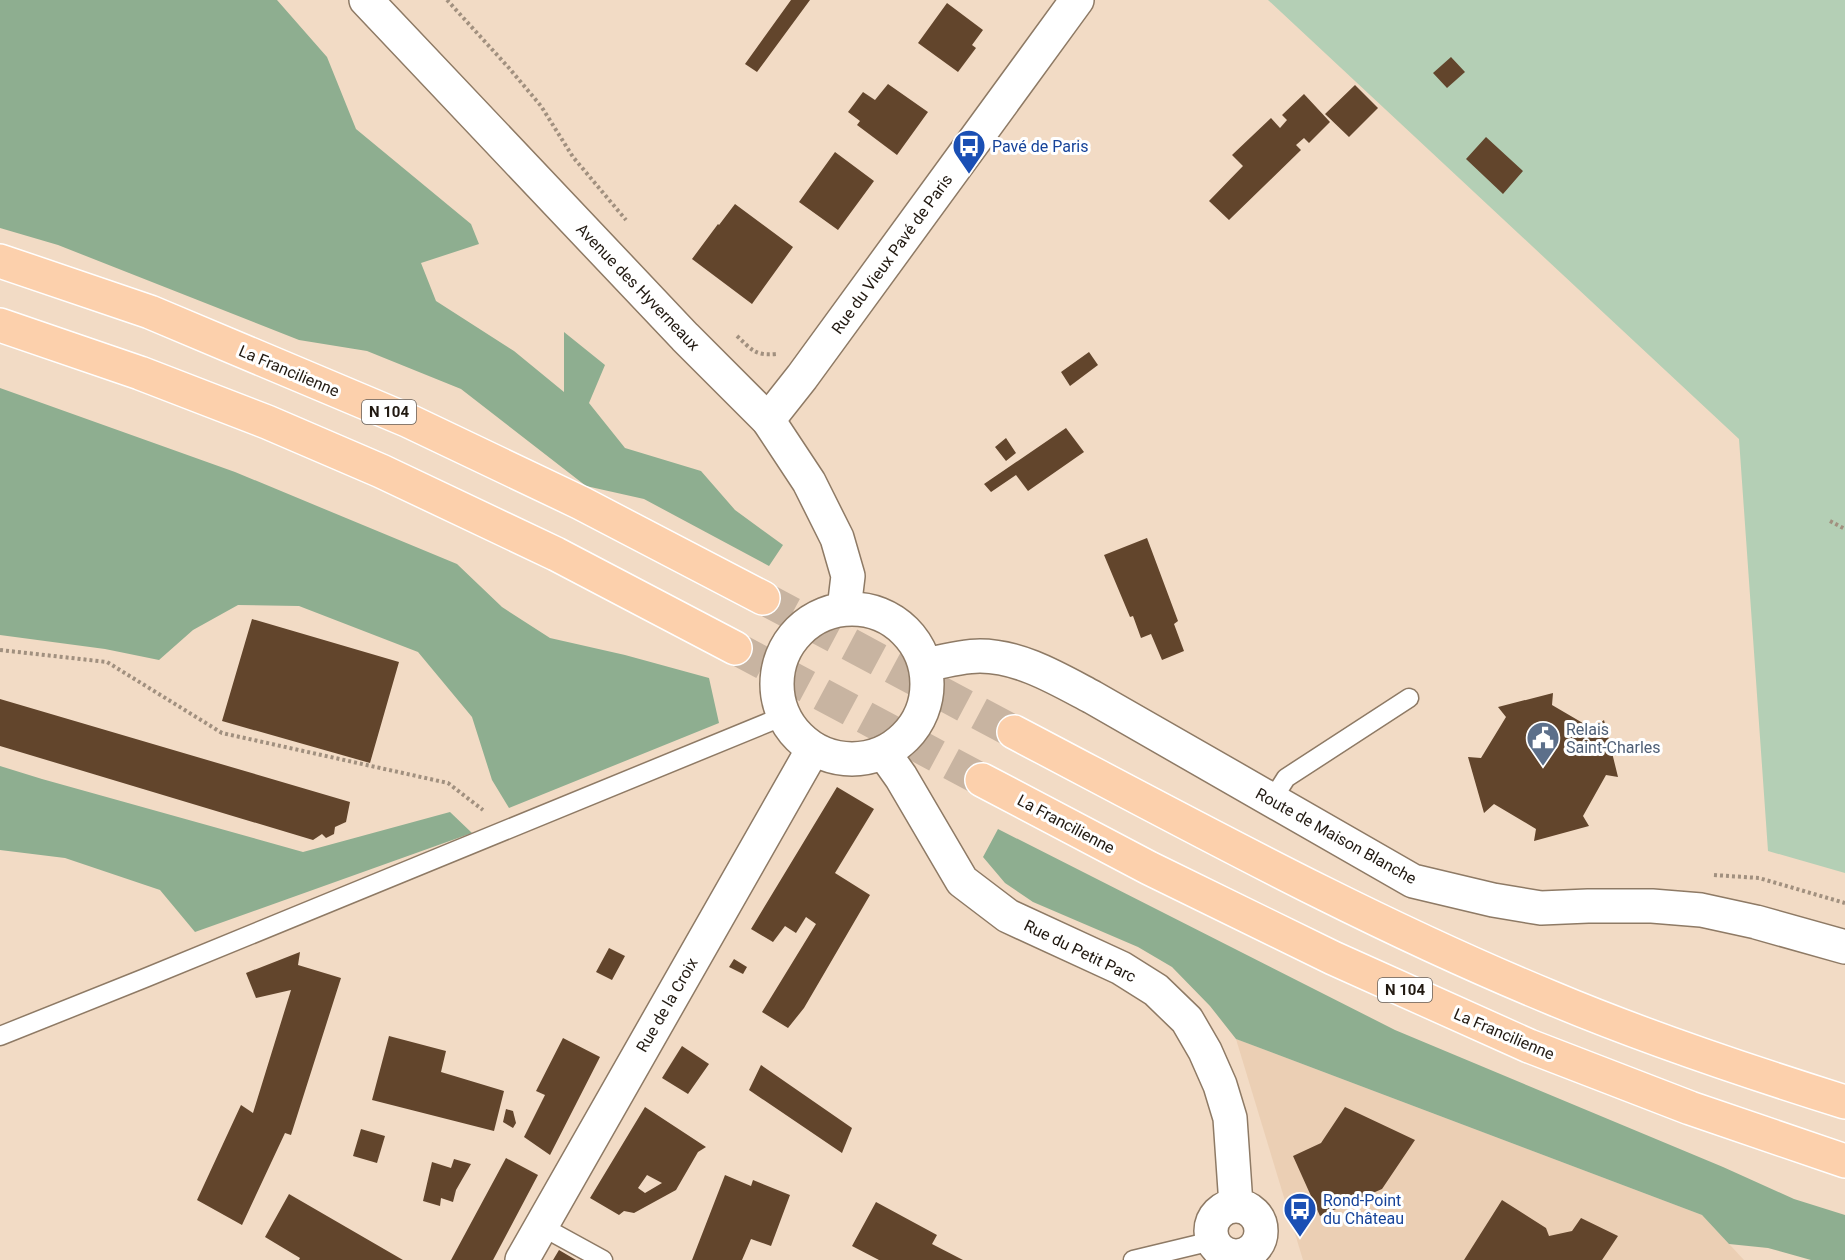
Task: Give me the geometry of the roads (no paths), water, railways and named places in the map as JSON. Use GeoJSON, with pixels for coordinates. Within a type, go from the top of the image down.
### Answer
{"type":"FeatureCollection","features":[{"type":"Feature","properties":{"kind":"highway","name":"La Francilienne"},"geometry":{"type":"LineString","coordinates":[[0,261],[150,312],[409,421],[581,503],[763,598]]}},
{"type":"Feature","properties":{"kind":"highway"},"geometry":{"type":"LineString","coordinates":[[0,325],[140,373],[267,422],[381,471],[556,554],[735,648]]}},
{"type":"Feature","properties":{"kind":"highway"},"geometry":{"type":"LineString","coordinates":[[1014,732],[1353,909],[1552,998],[1697,1053],[1845,1102]]}},
{"type":"Feature","properties":{"kind":"highway","name":"La Francilienne"},"geometry":{"type":"LineString","coordinates":[[982,780],[1149,868],[1333,958],[1529,1046],[1690,1108],[1845,1161]]}},
{"type":"Feature","properties":{"kind":"street","name":"Avenue des Hyverneaux"},"geometry":{"type":"LineString","coordinates":[[366,0],[669,321],[768,420],[809,482],[837,538],[848,576],[844,609]]}},
{"type":"Feature","properties":{"kind":"street","name":"Rue du Vieux Pavé de Paris"},"geometry":{"type":"LineString","coordinates":[[768,420],[802,377],[1077,0]]}},
{"type":"Feature","properties":{"kind":"street"},"geometry":{"type":"LineString","coordinates":[[844,609],[866,609],[886,616],[904,628],[917,645],[926,665],[928,686],[925,706],[916,726],[902,742],[884,753],[860,760],[836,758],[813,749],[796,735],[784,716],[777,694],[778,670],[787,647],[801,628],[822,615],[844,609]]}},
{"type":"Feature","properties":{"kind":"street","name":"Route de Maison Blanche"},"geometry":{"type":"LineString","coordinates":[[926,665],[979,656],[1001,658],[1041,671],[1092,697],[1413,881],[1493,900],[1541,908],[1652,906],[1701,910],[1756,922],[1845,947]]}},
{"type":"Feature","properties":{"kind":"street","name":"Rue de la Croix"},"geometry":{"type":"LineString","coordinates":[[522,1260],[813,749]]}},
{"type":"Feature","properties":{"kind":"street","name":"Rue du Petit Parc"},"geometry":{"type":"LineString","coordinates":[[884,753],[901,777],[962,881],[1008,916],[1121,968],[1156,990],[1187,1020],[1205,1051],[1220,1085],[1230,1118],[1236,1205]]}},
{"type":"Feature","properties":{"kind":"street"},"geometry":{"type":"LineString","coordinates":[[1236,1205],[1248,1208],[1259,1218],[1262,1231],[1259,1244],[1251,1257],[1228,1256],[1218,1250],[1212,1241],[1210,1231],[1212,1221],[1218,1213],[1236,1205]]}},
{"type":"Feature","properties":{"kind":"lane"},"geometry":{"type":"LineString","coordinates":[[1272,800],[1286,778],[1409,698]]}},
{"type":"Feature","properties":{"kind":"lane"},"geometry":{"type":"LineString","coordinates":[[0,1036],[784,716]]}},
{"type":"Feature","properties":{"kind":"lane"},"geometry":{"type":"LineString","coordinates":[[541,1226],[603,1260]]}},
{"type":"Feature","properties":{"kind":"lane"},"geometry":{"type":"LineString","coordinates":[[1133,1260],[1212,1241]]}},
{"type":"Feature","properties":{"kind":"tunnel"},"geometry":{"type":"LineString","coordinates":[[763,598],[1014,732]]}},
{"type":"Feature","properties":{"kind":"tunnel"},"geometry":{"type":"LineString","coordinates":[[735,648],[982,780]]}},
{"type":"Feature","properties":{"kind":"place","name":"Pavé de Paris"},"geometry":{"type":"Point","coordinates":[969,175]}},
{"type":"Feature","properties":{"kind":"place","name":"Relais Saint-Charles"},"geometry":{"type":"Point","coordinates":[1543,767]}},
{"type":"Feature","properties":{"kind":"place","name":"Rond-Point du Château"},"geometry":{"type":"Point","coordinates":[1300,1238]}}]}
